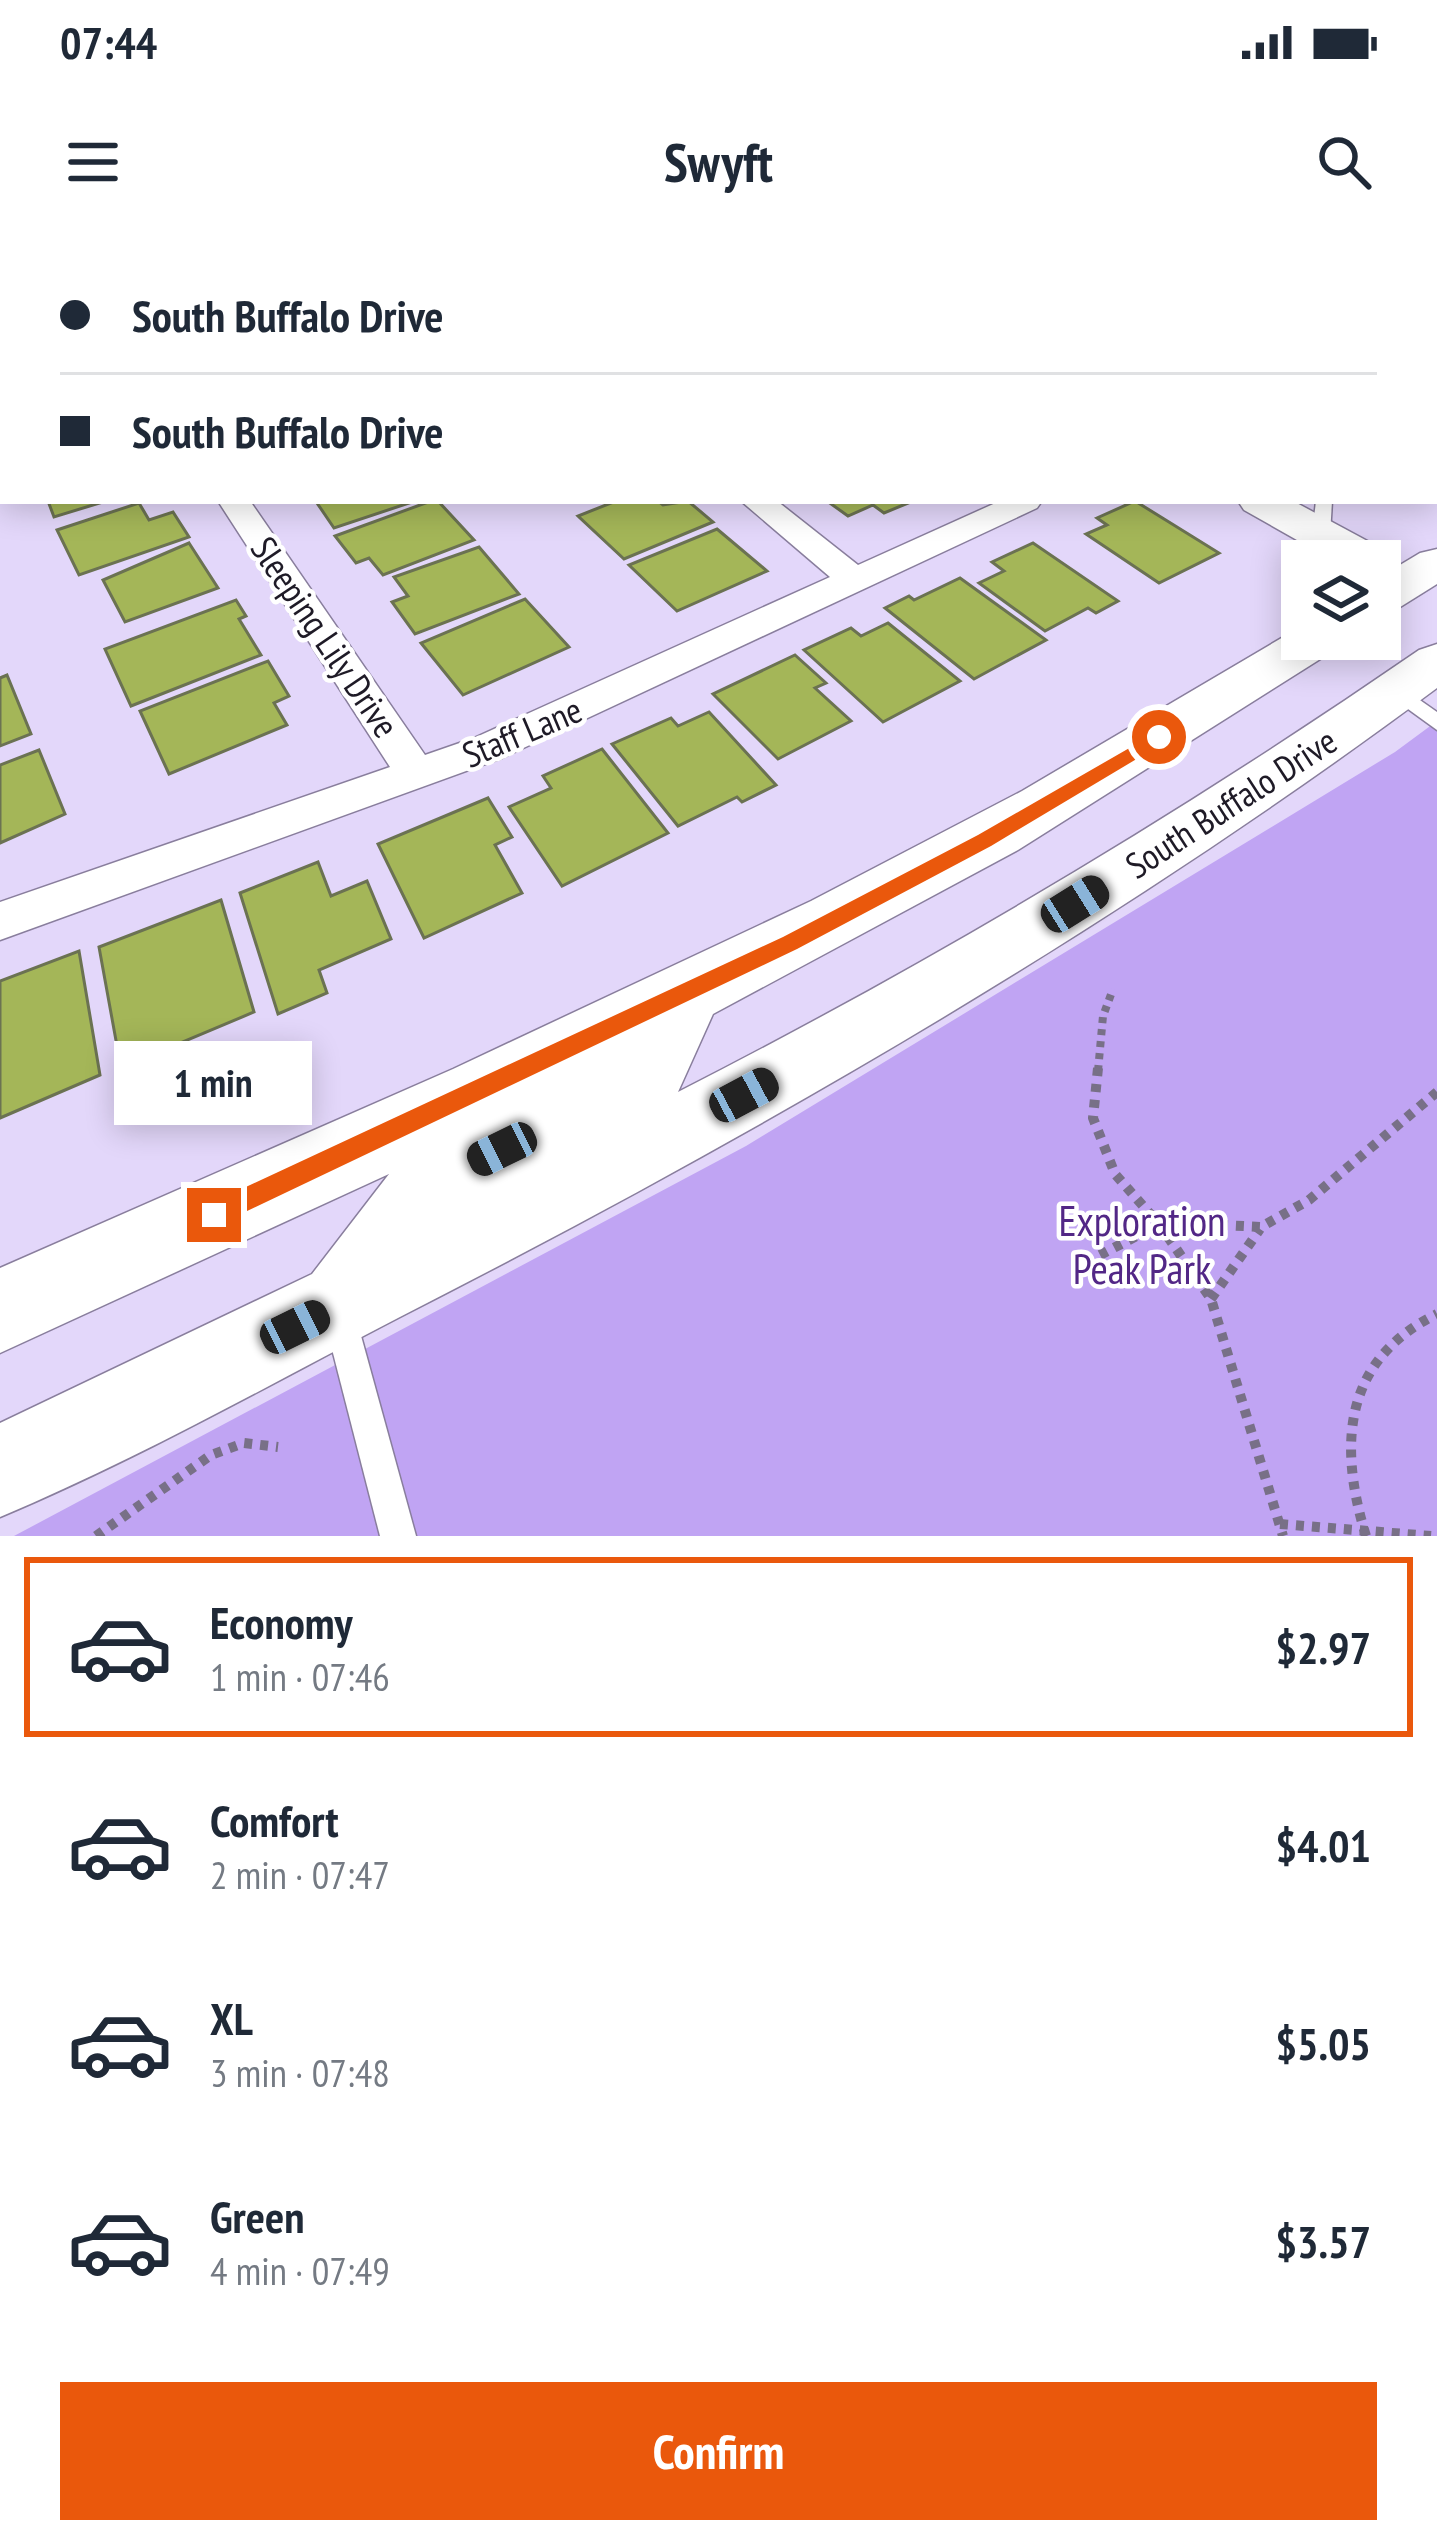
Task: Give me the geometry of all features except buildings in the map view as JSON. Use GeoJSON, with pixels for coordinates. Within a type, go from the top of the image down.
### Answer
{"type":"FeatureCollection","features":[{"type":"Feature","properties":{"kind":"main road"},"geometry":{"type":"LineString","coordinates":[[1271,504],[1323,518],[1402,578]]}},
{"type":"Feature","properties":{"kind":"main road"},"geometry":{"type":"LineString","coordinates":[[0,1311],[342,1157],[851,911],[1063,797],[1282,660]]}},
{"type":"Feature","properties":{"kind":"main road","name":"South Buffalo Drive"},"geometry":{"type":"LineString","coordinates":[[0,1471],[337,1306],[860,1033],[1424,692]]}},
{"type":"Feature","properties":{"kind":"main road"},"geometry":{"type":"LineString","coordinates":[[337,1306],[428,1186],[649,1076],[690,990]]}},
{"type":"Feature","properties":{"kind":"street","name":"Sleeping Lily Drive"},"geometry":{"type":"LineString","coordinates":[[236,504],[416,774]]}},
{"type":"Feature","properties":{"kind":"street"},"geometry":{"type":"LineString","coordinates":[[761,504],[856,581]]}},
{"type":"Feature","properties":{"kind":"street","name":"Staff Lane"},"geometry":{"type":"LineString","coordinates":[[0,920],[416,774],[568,713],[1020,504]]}},
{"type":"Feature","properties":{"kind":"lane"},"geometry":{"type":"LineString","coordinates":[[337,1306],[398,1536]]}},
{"type":"Feature","properties":{"kind":"path"},"geometry":{"type":"LineString","coordinates":[[1114,989],[1103,1016],[1093,1118],[1115,1174],[1159,1224],[1211,1299],[1281,1530],[1430,1536]]}},
{"type":"Feature","properties":{"kind":"path"},"geometry":{"type":"LineString","coordinates":[[1211,1299],[1261,1227],[1309,1200],[1437,1092]]}},
{"type":"Feature","properties":{"kind":"path"},"geometry":{"type":"LineString","coordinates":[[1100,1255],[1159,1224],[1261,1227]]}},
{"type":"Feature","properties":{"kind":"path"},"geometry":{"type":"LineString","coordinates":[[1365,1533],[1350,1478],[1351,1432],[1360,1390],[1376,1354],[1392,1336],[1437,1314]]}},
{"type":"Feature","properties":{"kind":"path"},"geometry":{"type":"LineString","coordinates":[[96,1536],[211,1455],[244,1443],[278,1447]]}},
{"type":"Feature","properties":{"kind":"green space","name":"Exploration Peak Park"},"geometry":{"type":"Polygon","coordinates":[[[1437,721],[1437,1536],[14,1536],[746,1146],[1395,752],[1437,721]]]}},
{"type":"Feature","properties":{"kind":"route"},"geometry":{"type":"LineString","coordinates":[[214,1215],[790,943],[984,841],[1159,737]]}}]}
